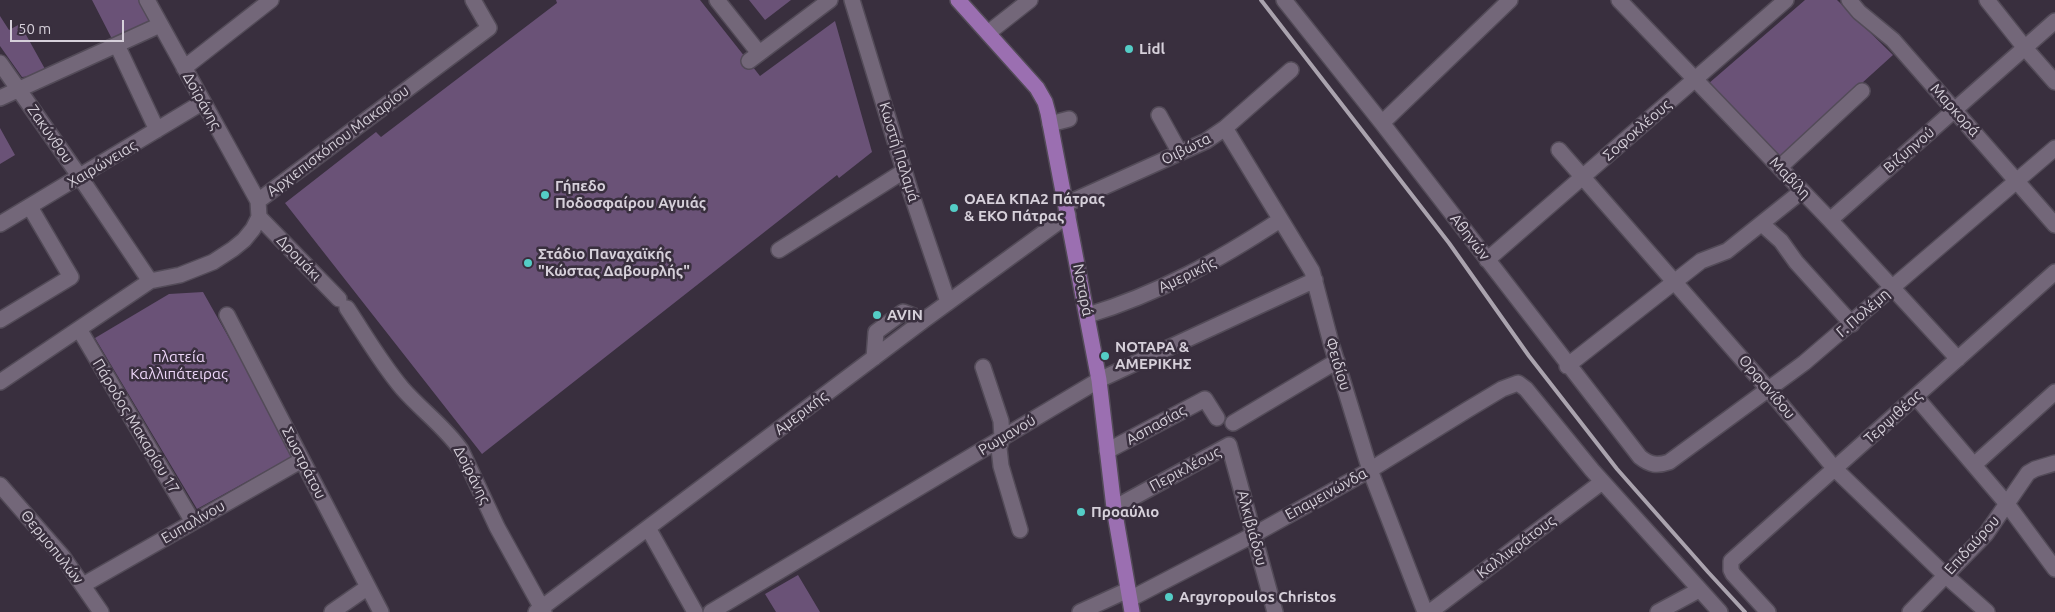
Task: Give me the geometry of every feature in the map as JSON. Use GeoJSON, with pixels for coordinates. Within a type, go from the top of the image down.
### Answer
{"type":"FeatureCollection","features":[{"type":"Feature","properties":{"kind":"main road","name":"Νοταρά"},"geometry":{"type":"LineString","coordinates":[[958,0],[1040,93],[1045,102],[1088,315],[1099,380],[1114,508],[1130,600]]}},
{"type":"Feature","properties":{"kind":"street","name":"Δοϊράνης"},"geometry":{"type":"LineString","coordinates":[[147,0],[258,201]]}},
{"type":"Feature","properties":{"kind":"street"},"geometry":{"type":"LineString","coordinates":[[184,68],[271,0]]}},
{"type":"Feature","properties":{"kind":"street","name":"Αρχιεπισκόπου Μακαρίου"},"geometry":{"type":"LineString","coordinates":[[259,217],[258,201],[489,28],[473,0]]}},
{"type":"Feature","properties":{"kind":"street"},"geometry":{"type":"LineString","coordinates":[[717,0],[754,57],[830,0]]}},
{"type":"Feature","properties":{"kind":"street","name":"Κωστή Παλαμά"},"geometry":{"type":"LineString","coordinates":[[852,0],[904,171],[948,302]]}},
{"type":"Feature","properties":{"kind":"street"},"geometry":{"type":"LineString","coordinates":[[988,33],[1030,0]]}},
{"type":"Feature","properties":{"kind":"street","name":"Αθηνών"},"geometry":{"type":"LineString","coordinates":[[1284,0],[1382,123],[1567,366],[1640,457],[1647,463],[1661,465]]}},
{"type":"Feature","properties":{"kind":"street"},"geometry":{"type":"LineString","coordinates":[[1382,123],[1510,0]]}},
{"type":"Feature","properties":{"kind":"street","name":"Μαβίλη"},"geometry":{"type":"LineString","coordinates":[[1619,0],[1694,80],[1780,167],[1958,358]]}},
{"type":"Feature","properties":{"kind":"street","name":"Σοφοκλέους"},"geometry":{"type":"LineString","coordinates":[[1487,260],[1786,0]]}},
{"type":"Feature","properties":{"kind":"street","name":"Μαρκορά"},"geometry":{"type":"LineString","coordinates":[[1849,0],[1859,12],[1888,34],[2055,225]]}},
{"type":"Feature","properties":{"kind":"street"},"geometry":{"type":"LineString","coordinates":[[1987,0],[2055,82]]}},
{"type":"Feature","properties":{"kind":"street","name":"Βιζυηνού"},"geometry":{"type":"LineString","coordinates":[[1830,220],[2055,21]]}},
{"type":"Feature","properties":{"kind":"street"},"geometry":{"type":"LineString","coordinates":[[0,98],[20,91],[160,25]]}},
{"type":"Feature","properties":{"kind":"street"},"geometry":{"type":"LineString","coordinates":[[117,45],[157,130]]}},
{"type":"Feature","properties":{"kind":"street","name":"Ζακύνθου"},"geometry":{"type":"LineString","coordinates":[[0,63],[150,281]]}},
{"type":"Feature","properties":{"kind":"street","name":"Οιβώτα"},"geometry":{"type":"LineString","coordinates":[[1067,209],[1206,141],[1225,128],[1291,70]]}},
{"type":"Feature","properties":{"kind":"street"},"geometry":{"type":"LineString","coordinates":[[1780,167],[1862,91]]}},
{"type":"Feature","properties":{"kind":"street","name":"Χαιρώνειας"},"geometry":{"type":"LineString","coordinates":[[0,224],[203,102]]}},
{"type":"Feature","properties":{"kind":"street"},"geometry":{"type":"LineString","coordinates":[[1159,115],[1180,153]]}},
{"type":"Feature","properties":{"kind":"street"},"geometry":{"type":"LineString","coordinates":[[1050,124],[1069,119]]}},
{"type":"Feature","properties":{"kind":"street","name":"Φειδίου"},"geometry":{"type":"LineString","coordinates":[[1225,128],[1303,255],[1315,280],[1370,470],[1426,612]]}},
{"type":"Feature","properties":{"kind":"street","name":"Γ. Πολέμη"},"geometry":{"type":"LineString","coordinates":[[1661,465],[1669,462],[1770,390],[1852,324],[2055,148]]}},
{"type":"Feature","properties":{"kind":"street","name":"Ορφανίδου"},"geometry":{"type":"LineString","coordinates":[[1559,150],[1770,390],[1835,469],[1945,575],[1987,612]]}},
{"type":"Feature","properties":{"kind":"street"},"geometry":{"type":"LineString","coordinates":[[779,250],[904,171]]}},
{"type":"Feature","properties":{"kind":"street"},"geometry":{"type":"LineString","coordinates":[[1567,366],[1706,258],[1727,251],[1802,191]]}},
{"type":"Feature","properties":{"kind":"street"},"geometry":{"type":"LineString","coordinates":[[0,320],[71,277],[30,207]]}},
{"type":"Feature","properties":{"kind":"street","name":"Αμερικής"},"geometry":{"type":"LineString","coordinates":[[540,611],[948,302],[1067,209]]}},
{"type":"Feature","properties":{"kind":"street"},"geometry":{"type":"LineString","coordinates":[[0,382],[150,281],[180,275],[213,262],[244,240],[254,229],[259,217]]}},
{"type":"Feature","properties":{"kind":"street","name":"Δρομάκι"},"geometry":{"type":"LineString","coordinates":[[259,217],[343,304]]}},
{"type":"Feature","properties":{"kind":"street","name":"Αμερικής"},"geometry":{"type":"LineString","coordinates":[[1088,315],[1132,300],[1184,277],[1227,254],[1280,220]]}},
{"type":"Feature","properties":{"kind":"street"},"geometry":{"type":"LineString","coordinates":[[1762,224],[1781,241],[1796,262],[1852,324]]}},
{"type":"Feature","properties":{"kind":"street","name":"Τερψιθέας"},"geometry":{"type":"LineString","coordinates":[[1768,612],[1733,574],[1731,570],[1732,561],[2055,272]]}},
{"type":"Feature","properties":{"kind":"street","name":"Ρωμανού"},"geometry":{"type":"LineString","coordinates":[[711,612],[1099,380],[1315,280]]}},
{"type":"Feature","properties":{"kind":"street","name":"Δοϊράνης"},"geometry":{"type":"LineString","coordinates":[[343,304],[398,384],[453,439],[540,611]]}},
{"type":"Feature","properties":{"kind":"street","name":"Σωστράτου"},"geometry":{"type":"LineString","coordinates":[[227,315],[381,612]]}},
{"type":"Feature","properties":{"kind":"street","name":"Πάροδος Μακαρίου 17"},"geometry":{"type":"LineString","coordinates":[[79,329],[193,522]]}},
{"type":"Feature","properties":{"kind":"street"},"geometry":{"type":"LineString","coordinates":[[1233,423],[1337,361]]}},
{"type":"Feature","properties":{"kind":"street"},"geometry":{"type":"LineString","coordinates":[[983,368],[1001,421],[1002,438],[999,448],[1001,466],[1020,530]]}},
{"type":"Feature","properties":{"kind":"street","name":"Επαμεινώνδα"},"geometry":{"type":"LineString","coordinates":[[1080,612],[1130,600],[1255,534],[1370,470],[1502,389],[1518,384],[1526,389],[1602,482]]}},
{"type":"Feature","properties":{"kind":"street"},"geometry":{"type":"LineString","coordinates":[[1974,465],[2055,392]]}},
{"type":"Feature","properties":{"kind":"street"},"geometry":{"type":"LineString","coordinates":[[1916,397],[2007,504],[2055,569]]}},
{"type":"Feature","properties":{"kind":"street","name":"Ασπασίας"},"geometry":{"type":"LineString","coordinates":[[1107,452],[1204,399],[1217,418]]}},
{"type":"Feature","properties":{"kind":"street","name":"Περικλέους"},"geometry":{"type":"LineString","coordinates":[[1114,508],[1229,445]]}},
{"type":"Feature","properties":{"kind":"street","name":"Αλκιβιάδου"},"geometry":{"type":"LineString","coordinates":[[1229,445],[1275,612]]}},
{"type":"Feature","properties":{"kind":"street","name":"Ευπαλίνου"},"geometry":{"type":"LineString","coordinates":[[83,585],[302,460]]}},
{"type":"Feature","properties":{"kind":"street","name":"Επιδαύρου"},"geometry":{"type":"LineString","coordinates":[[1910,612],[1986,534],[2028,473],[2055,463]]}},
{"type":"Feature","properties":{"kind":"street"},"geometry":{"type":"LineString","coordinates":[[1602,482],[1720,612]]}},
{"type":"Feature","properties":{"kind":"street","name":"Καλλικράτους"},"geometry":{"type":"LineString","coordinates":[[1430,612],[1602,482]]}},
{"type":"Feature","properties":{"kind":"street","name":"Θερμοπυλών"},"geometry":{"type":"LineString","coordinates":[[0,485],[48,537],[101,612]]}},
{"type":"Feature","properties":{"kind":"street"},"geometry":{"type":"LineString","coordinates":[[648,528],[695,612]]}},
{"type":"Feature","properties":{"kind":"street"},"geometry":{"type":"LineString","coordinates":[[332,612],[368,587]]}},
{"type":"Feature","properties":{"kind":"street"},"geometry":{"type":"LineString","coordinates":[[1658,612],[1699,590]]}},
{"type":"Feature","properties":{"kind":"green space"},"geometry":{"type":"Polygon","coordinates":[[[92,0],[147,0],[160,25],[117,45],[92,0]]]}},
{"type":"Feature","properties":{"kind":"green space","name":"Στάδιο Παναχαϊκής \"Κώστας Δαβουρλής\""},"geometry":{"type":"Polygon","coordinates":[[[556,0],[700,0],[760,76],[835,21],[872,152],[839,178],[837,175],[482,454],[285,203],[376,132],[381,137],[557,3],[556,0]]]}},
{"type":"Feature","properties":{"kind":"green space"},"geometry":{"type":"Polygon","coordinates":[[[749,0],[791,0],[765,20],[749,0]]]}},
{"type":"Feature","properties":{"kind":"green space"},"geometry":{"type":"Polygon","coordinates":[[[1805,0],[1837,0],[1893,55],[1778,159],[1708,84],[1805,0]]]}},
{"type":"Feature","properties":{"kind":"green space"},"geometry":{"type":"Polygon","coordinates":[[[0,16],[9,30],[20,24],[45,69],[31,76],[22,77],[0,46],[0,16]]]}},
{"type":"Feature","properties":{"kind":"green space"},"geometry":{"type":"Polygon","coordinates":[[[0,128],[15,155],[0,164],[0,128]]]}},
{"type":"Feature","properties":{"kind":"green space","name":"πλατεία Καλλιπάτειρας"},"geometry":{"type":"Polygon","coordinates":[[[203,292],[295,455],[197,509],[95,338],[169,294],[203,292]]]}},
{"type":"Feature","properties":{"kind":"green space"},"geometry":{"type":"Polygon","coordinates":[[[798,575],[820,612],[776,612],[765,594],[798,575]]]}},
{"type":"Feature","properties":{"kind":"railway"},"geometry":{"type":"LineString","coordinates":[[1261,0],[1449,243],[1529,356],[1617,469],[1745,612]]}},
{"type":"Feature","properties":{"kind":"place","name":"Lidl"},"geometry":{"type":"Point","coordinates":[1129,49]}},
{"type":"Feature","properties":{"kind":"place","name":"Γήπεδο Ποδοσφαίρου Αγυιάς"},"geometry":{"type":"Point","coordinates":[545,195]}},
{"type":"Feature","properties":{"kind":"place","name":"ΟΑΕΔ ΚΠΑ2 Πάτρας & ΕΚΟ Πάτρας"},"geometry":{"type":"Point","coordinates":[954,208]}},
{"type":"Feature","properties":{"kind":"place","name":"Στάδιο Παναχαϊκής \"Κώστας Δαβουρλής\""},"geometry":{"type":"Point","coordinates":[528,263]}},
{"type":"Feature","properties":{"kind":"place","name":"AVIN"},"geometry":{"type":"Point","coordinates":[877,315]}},
{"type":"Feature","properties":{"kind":"place","name":"ΝΟΤΑΡΑ & ΑΜΕΡΙΚΗΣ"},"geometry":{"type":"Point","coordinates":[1105,356]}},
{"type":"Feature","properties":{"kind":"place","name":"Προαύλιο"},"geometry":{"type":"Point","coordinates":[1081,512]}},
{"type":"Feature","properties":{"kind":"place","name":"Argyropoulos Christos"},"geometry":{"type":"Point","coordinates":[1169,597]}}]}
